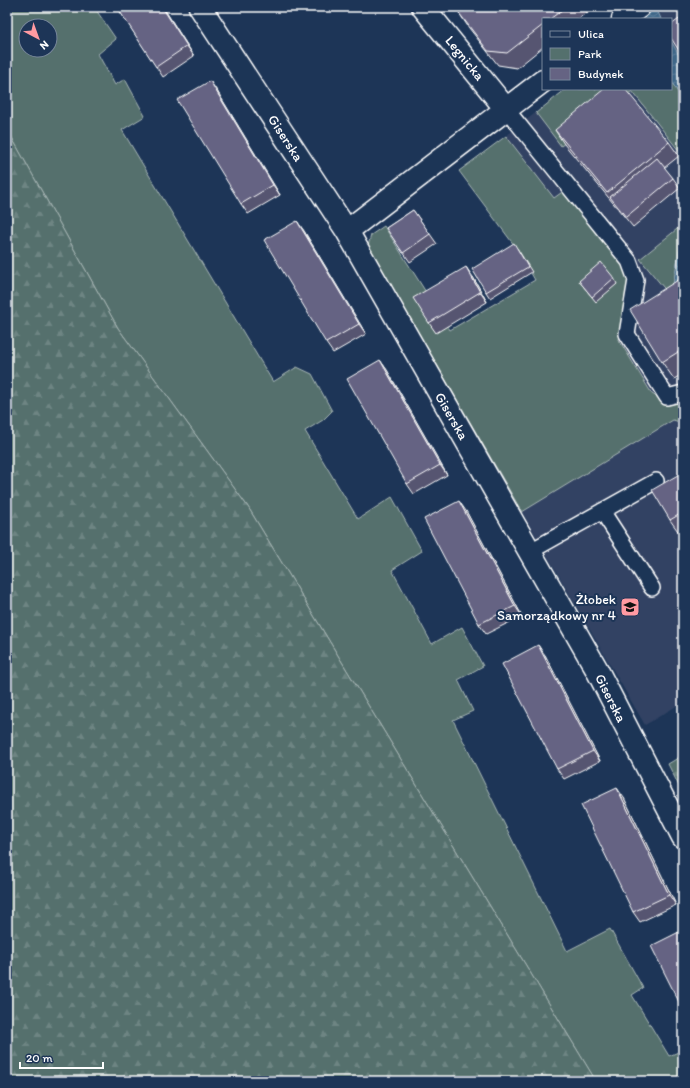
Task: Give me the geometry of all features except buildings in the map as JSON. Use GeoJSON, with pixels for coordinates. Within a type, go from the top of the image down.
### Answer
{"type":"FeatureCollection","features":[{"type":"Feature","properties":{"kind":"street","name":"Giserska"},"geometry":{"type":"LineString","coordinates":[[200,7],[347,231],[596,668],[683,837]]}},
{"type":"Feature","properties":{"kind":"street","name":"Legnicka"},"geometry":{"type":"LineString","coordinates":[[423,7],[506,110]]}},
{"type":"Feature","properties":{"kind":"street"},"geometry":{"type":"LineString","coordinates":[[347,231],[542,82]]}},
{"type":"Feature","properties":{"kind":"lane"},"geometry":{"type":"LineString","coordinates":[[506,110],[629,261],[636,280],[627,334],[667,397],[683,394]]}},
{"type":"Feature","properties":{"kind":"lane"},"geometry":{"type":"LineString","coordinates":[[529,552],[656,481]]}},
{"type":"Feature","properties":{"kind":"lane"},"geometry":{"type":"LineString","coordinates":[[602,511],[652,588]]}},
{"type":"Feature","properties":{"kind":"shaded area"},"geometry":{"type":"Polygon","coordinates":[[[669,7],[683,7],[683,702],[645,725],[522,512],[531,507],[435,339],[535,280],[583,236],[506,136],[565,90],[672,90],[672,18],[655,18],[669,7]]]}},
{"type":"Feature","properties":{"kind":"green space"},"geometry":{"type":"Polygon","coordinates":[[[7,7],[94,7],[116,39],[98,54],[115,85],[125,79],[145,116],[122,130],[273,382],[297,367],[312,374],[332,411],[323,420],[305,431],[358,519],[392,497],[422,551],[392,570],[432,644],[462,627],[483,666],[458,680],[473,711],[453,720],[567,951],[610,929],[643,988],[632,995],[669,1056],[683,1050],[683,1081],[596,1081],[248,507],[118,328],[7,129],[7,7]]]}},
{"type":"Feature","properties":{"kind":"green space"},"geometry":{"type":"Polygon","coordinates":[[[672,83],[683,100],[683,156],[632,91],[561,146],[536,113],[565,90],[672,90],[672,83]]]}},
{"type":"Feature","properties":{"kind":"green space"},"geometry":{"type":"Polygon","coordinates":[[[7,129],[118,328],[248,507],[596,1081],[7,1081],[7,129]]]}},
{"type":"Feature","properties":{"kind":"green space"},"geometry":{"type":"Polygon","coordinates":[[[506,136],[554,198],[565,190],[624,266],[630,285],[624,306],[619,340],[652,394],[669,404],[683,402],[683,423],[673,420],[522,512],[368,246],[371,235],[384,226],[450,330],[535,280],[517,249],[459,171],[506,136]]]}},
{"type":"Feature","properties":{"kind":"green space"},"geometry":{"type":"Polygon","coordinates":[[[682,225],[683,231],[673,285],[673,299],[640,259],[682,225]]]}},
{"type":"Feature","properties":{"kind":"green space"},"geometry":{"type":"Polygon","coordinates":[[[683,755],[683,794],[668,764],[683,755]]]}},
{"type":"Feature","properties":{"kind":"water"},"geometry":{"type":"Polygon","coordinates":[[[632,7],[656,7],[661,18],[637,18],[632,7]]]}},
{"type":"Feature","properties":{"kind":"water"},"geometry":{"type":"Polygon","coordinates":[[[672,43],[683,62],[683,100],[672,83],[672,43]]]}},
{"type":"Feature","properties":{"kind":"water"},"geometry":{"type":"Polygon","coordinates":[[[683,231],[683,302],[673,285],[683,231]]]}},
{"type":"Feature","properties":{"kind":"place","name":"Żłobek Samorządkowy nr 4"},"geometry":{"type":"Point","coordinates":[630,607]}}]}
